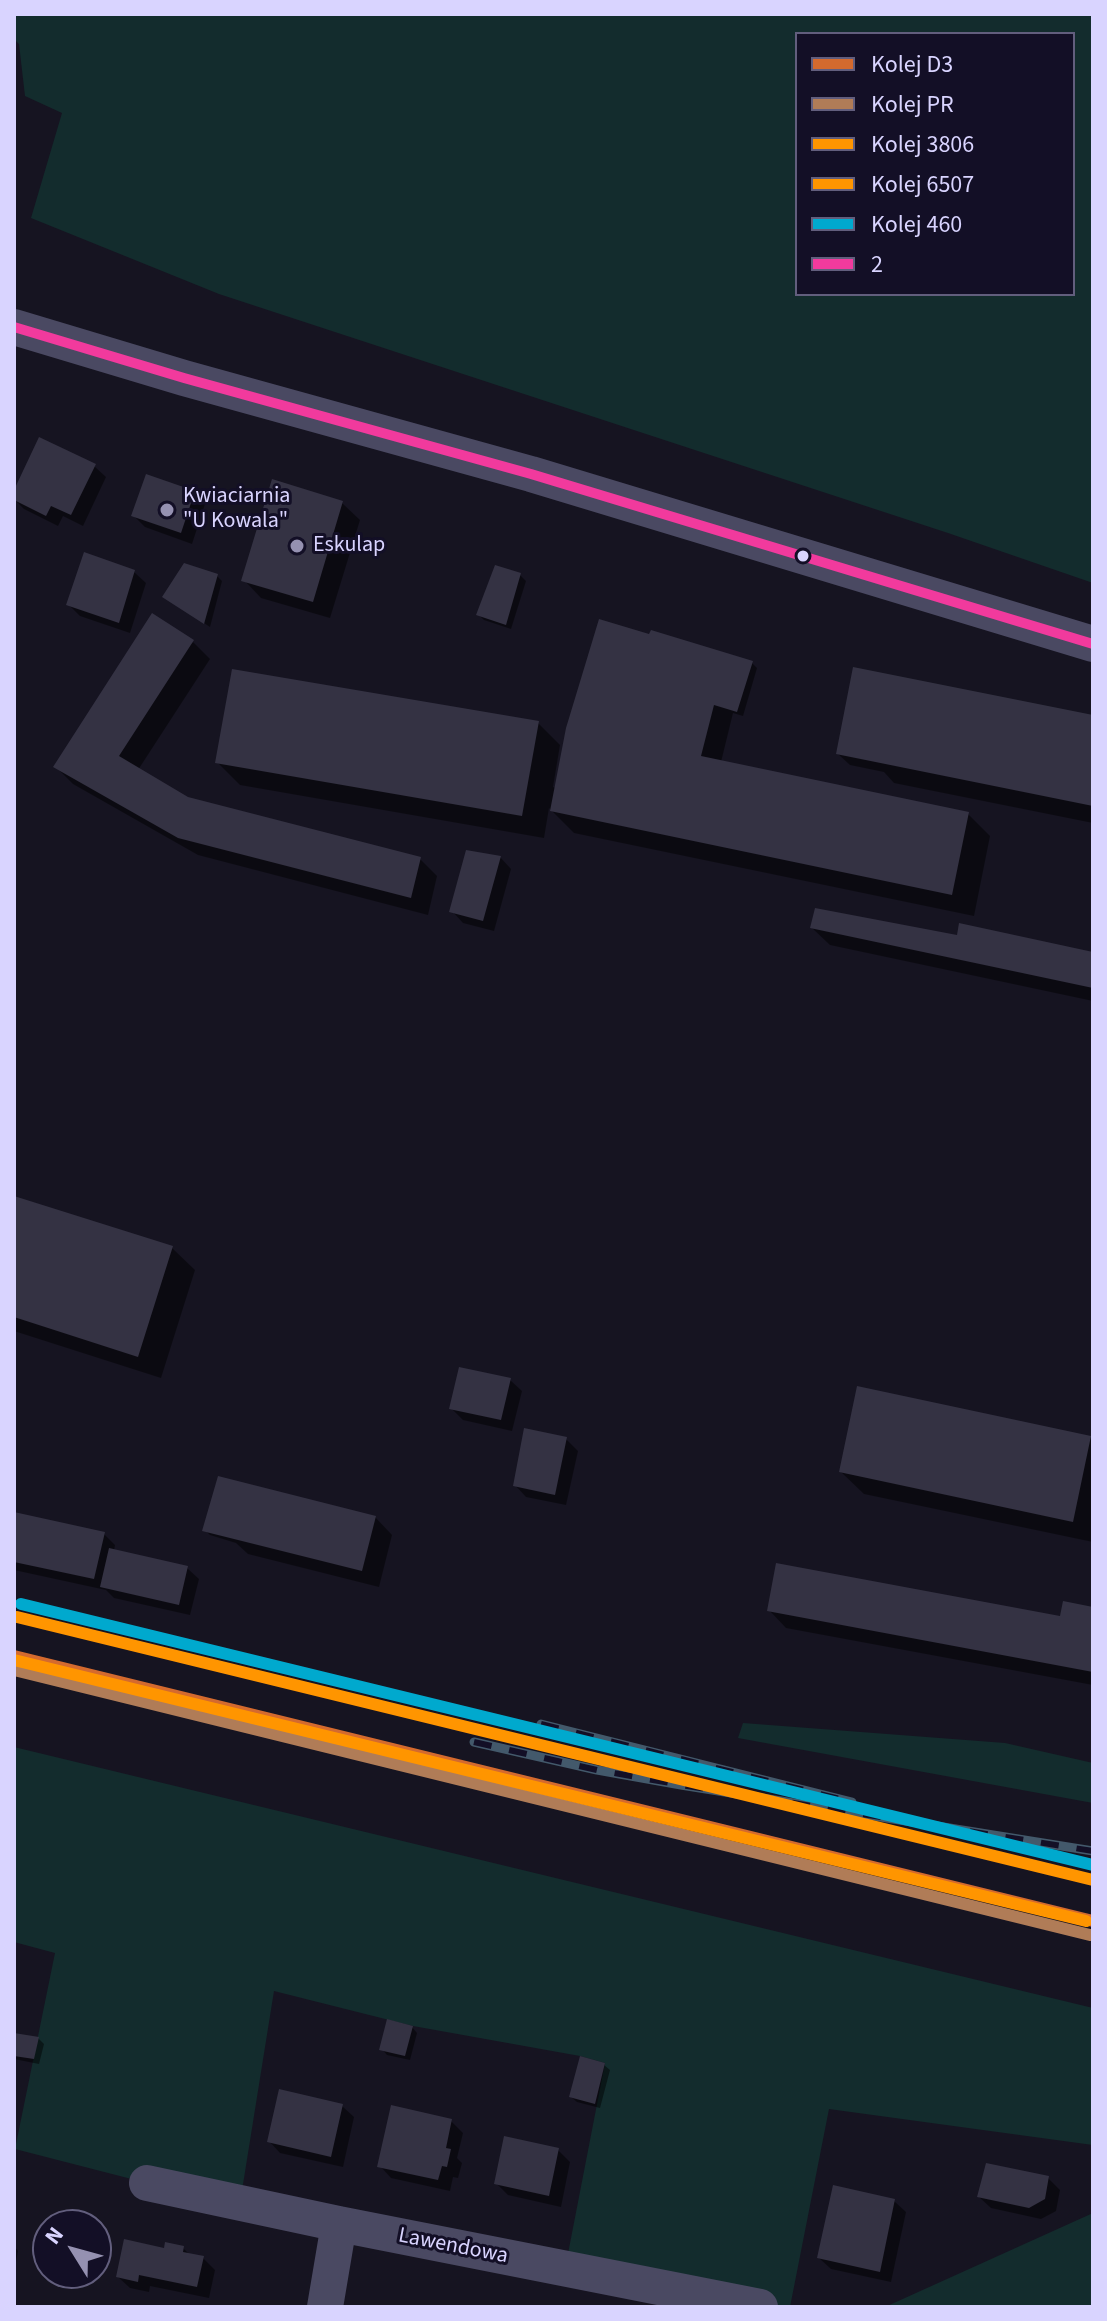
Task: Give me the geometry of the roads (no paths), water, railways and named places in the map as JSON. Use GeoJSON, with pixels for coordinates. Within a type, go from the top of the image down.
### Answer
{"type":"FeatureCollection","features":[{"type":"Feature","properties":{"kind":"street"},"geometry":{"type":"LineString","coordinates":[[14,327],[184,378],[531,474],[1093,644]]}},
{"type":"Feature","properties":{"kind":"street","name":"Lawendowa"},"geometry":{"type":"LineString","coordinates":[[147,2183],[760,2307]]}},
{"type":"Feature","properties":{"kind":"street"},"geometry":{"type":"LineString","coordinates":[[325,2307],[339,2224]]}},
{"type":"Feature","properties":{"kind":"railway"},"geometry":{"type":"LineString","coordinates":[[541,1724],[852,1802]]}},
{"type":"Feature","properties":{"kind":"railway"},"geometry":{"type":"LineString","coordinates":[[474,1742],[681,1785],[1093,1851]]}},
{"type":"Feature","properties":{"kind":"rail line","name":"460"},"geometry":{"type":"LineString","coordinates":[[21,1604],[1093,1865]]}},
{"type":"Feature","properties":{"kind":"rail line","name":"3806"},"geometry":{"type":"LineString","coordinates":[[17,1617],[1093,1880]]}},
{"type":"Feature","properties":{"kind":"rail line","name":"D3"},"geometry":{"type":"LineString","coordinates":[[14,1656],[1093,1921]]}},
{"type":"Feature","properties":{"kind":"rail line","name":"6507"},"geometry":{"type":"LineString","coordinates":[[14,1660],[1086,1921]]}},
{"type":"Feature","properties":{"kind":"rail line","name":"PR"},"geometry":{"type":"LineString","coordinates":[[14,1670],[1090,1935]]}},
{"type":"Feature","properties":{"kind":"place","name":"Kwiaciarnia \"U Kowala\""},"geometry":{"type":"Point","coordinates":[167,510]}},
{"type":"Feature","properties":{"kind":"place","name":"Eskulap"},"geometry":{"type":"Point","coordinates":[297,546]}}]}
